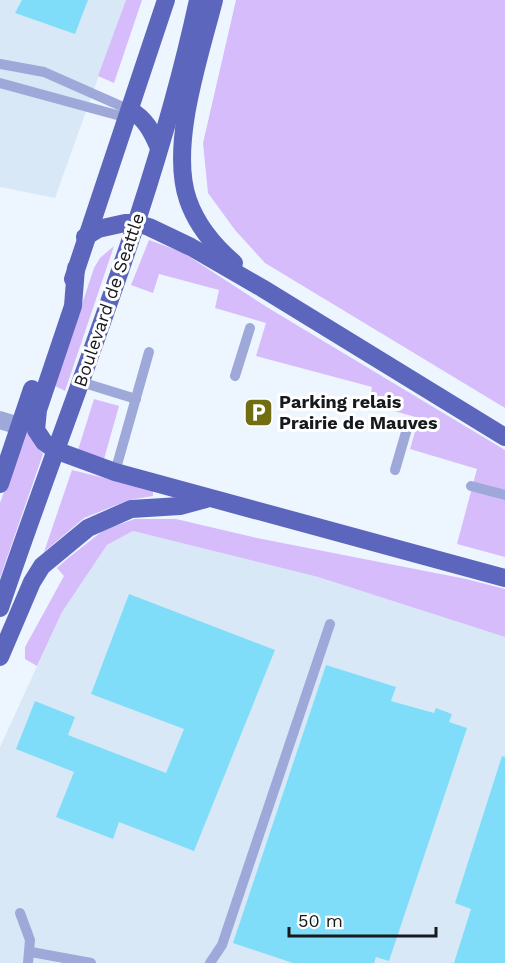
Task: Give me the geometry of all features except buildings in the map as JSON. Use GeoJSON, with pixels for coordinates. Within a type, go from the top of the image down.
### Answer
{"type":"FeatureCollection","features":[{"type":"Feature","properties":{"kind":"main road","name":"Boulevard de Seattle"},"geometry":{"type":"LineString","coordinates":[[0,484],[103,190],[166,0]]}},
{"type":"Feature","properties":{"kind":"main road","name":"Boulevard de Seattle"},"geometry":{"type":"LineString","coordinates":[[0,608],[136,223],[186,54],[198,0]]}},
{"type":"Feature","properties":{"kind":"main road"},"geometry":{"type":"LineString","coordinates":[[214,0],[185,121],[183,178],[188,200],[210,241],[262,288]]}},
{"type":"Feature","properties":{"kind":"main road"},"geometry":{"type":"LineString","coordinates":[[129,114],[137,114],[149,127],[159,148]]}},
{"type":"Feature","properties":{"kind":"main road"},"geometry":{"type":"LineString","coordinates":[[85,237],[98,229],[116,224],[136,223],[191,247],[505,436]]}},
{"type":"Feature","properties":{"kind":"main road","name":"Boulevard de Seattle"},"geometry":{"type":"LineString","coordinates":[[56,450],[44,442],[36,430],[38,410],[73,306],[76,268]]}},
{"type":"Feature","properties":{"kind":"main road"},"geometry":{"type":"LineString","coordinates":[[56,450],[115,472],[209,499],[505,578]]}},
{"type":"Feature","properties":{"kind":"main road"},"geometry":{"type":"LineString","coordinates":[[0,657],[32,582],[42,566],[88,528],[131,509],[180,506],[209,499]]}},
{"type":"Feature","properties":{"kind":"street"},"geometry":{"type":"LineString","coordinates":[[0,420],[19,426]]}},
{"type":"Feature","properties":{"kind":"lane"},"geometry":{"type":"LineString","coordinates":[[0,64],[44,72],[129,114]]}},
{"type":"Feature","properties":{"kind":"lane"},"geometry":{"type":"LineString","coordinates":[[0,83],[129,114]]}},
{"type":"Feature","properties":{"kind":"lane"},"geometry":{"type":"LineString","coordinates":[[235,376],[250,328]]}},
{"type":"Feature","properties":{"kind":"lane"},"geometry":{"type":"LineString","coordinates":[[115,472],[149,352]]}},
{"type":"Feature","properties":{"kind":"lane"},"geometry":{"type":"LineString","coordinates":[[81,382],[136,399]]}},
{"type":"Feature","properties":{"kind":"lane"},"geometry":{"type":"LineString","coordinates":[[395,470],[409,422]]}},
{"type":"Feature","properties":{"kind":"lane"},"geometry":{"type":"LineString","coordinates":[[471,486],[505,495]]}},
{"type":"Feature","properties":{"kind":"lane"},"geometry":{"type":"LineString","coordinates":[[210,963],[222,945],[330,624]]}},
{"type":"Feature","properties":{"kind":"lane"},"geometry":{"type":"LineString","coordinates":[[20,913],[30,940],[29,957],[91,963]]}},
{"type":"Feature","properties":{"kind":"shaded area"},"geometry":{"type":"Polygon","coordinates":[[[0,0],[126,0],[55,198],[0,187],[0,0]]]}},
{"type":"Feature","properties":{"kind":"shaded area"},"geometry":{"type":"Polygon","coordinates":[[[126,0],[142,0],[114,83],[98,76],[126,0]]]}},
{"type":"Feature","properties":{"kind":"shaded area"},"geometry":{"type":"Polygon","coordinates":[[[236,0],[505,0],[505,408],[265,263],[235,230],[208,193],[203,143],[236,0]]]}},
{"type":"Feature","properties":{"kind":"shaded area"},"geometry":{"type":"Polygon","coordinates":[[[149,240],[182,252],[270,309],[505,450],[505,557],[457,544],[477,469],[410,449],[419,418],[369,404],[372,387],[256,356],[266,323],[215,308],[219,290],[159,274],[153,293],[131,285],[149,240]]]}},
{"type":"Feature","properties":{"kind":"shaded area"},"geometry":{"type":"Polygon","coordinates":[[[114,246],[65,391],[55,386],[94,268],[100,258],[114,246]]]}},
{"type":"Feature","properties":{"kind":"shaded area"},"geometry":{"type":"Polygon","coordinates":[[[94,399],[119,406],[104,459],[78,450],[94,399]]]}},
{"type":"Feature","properties":{"kind":"shaded area"},"geometry":{"type":"Polygon","coordinates":[[[26,430],[43,454],[0,578],[0,503],[26,430]]]}},
{"type":"Feature","properties":{"kind":"shaded area"},"geometry":{"type":"Polygon","coordinates":[[[72,470],[153,490],[153,496],[129,500],[84,518],[44,552],[72,470]]]}},
{"type":"Feature","properties":{"kind":"shaded area"},"geometry":{"type":"Polygon","coordinates":[[[135,519],[176,519],[505,589],[505,637],[318,577],[133,531],[107,545],[62,612],[37,666],[25,659],[25,647],[64,576],[57,568],[105,529],[135,519]]]}},
{"type":"Feature","properties":{"kind":"shaded area"},"geometry":{"type":"Polygon","coordinates":[[[133,531],[318,577],[505,637],[505,963],[0,963],[0,747],[62,612],[107,545],[133,531]]]}},
{"type":"Feature","properties":{"kind":"place","name":"Parking relais Prairie de Mauves"},"geometry":{"type":"Point","coordinates":[258,412]}}]}
